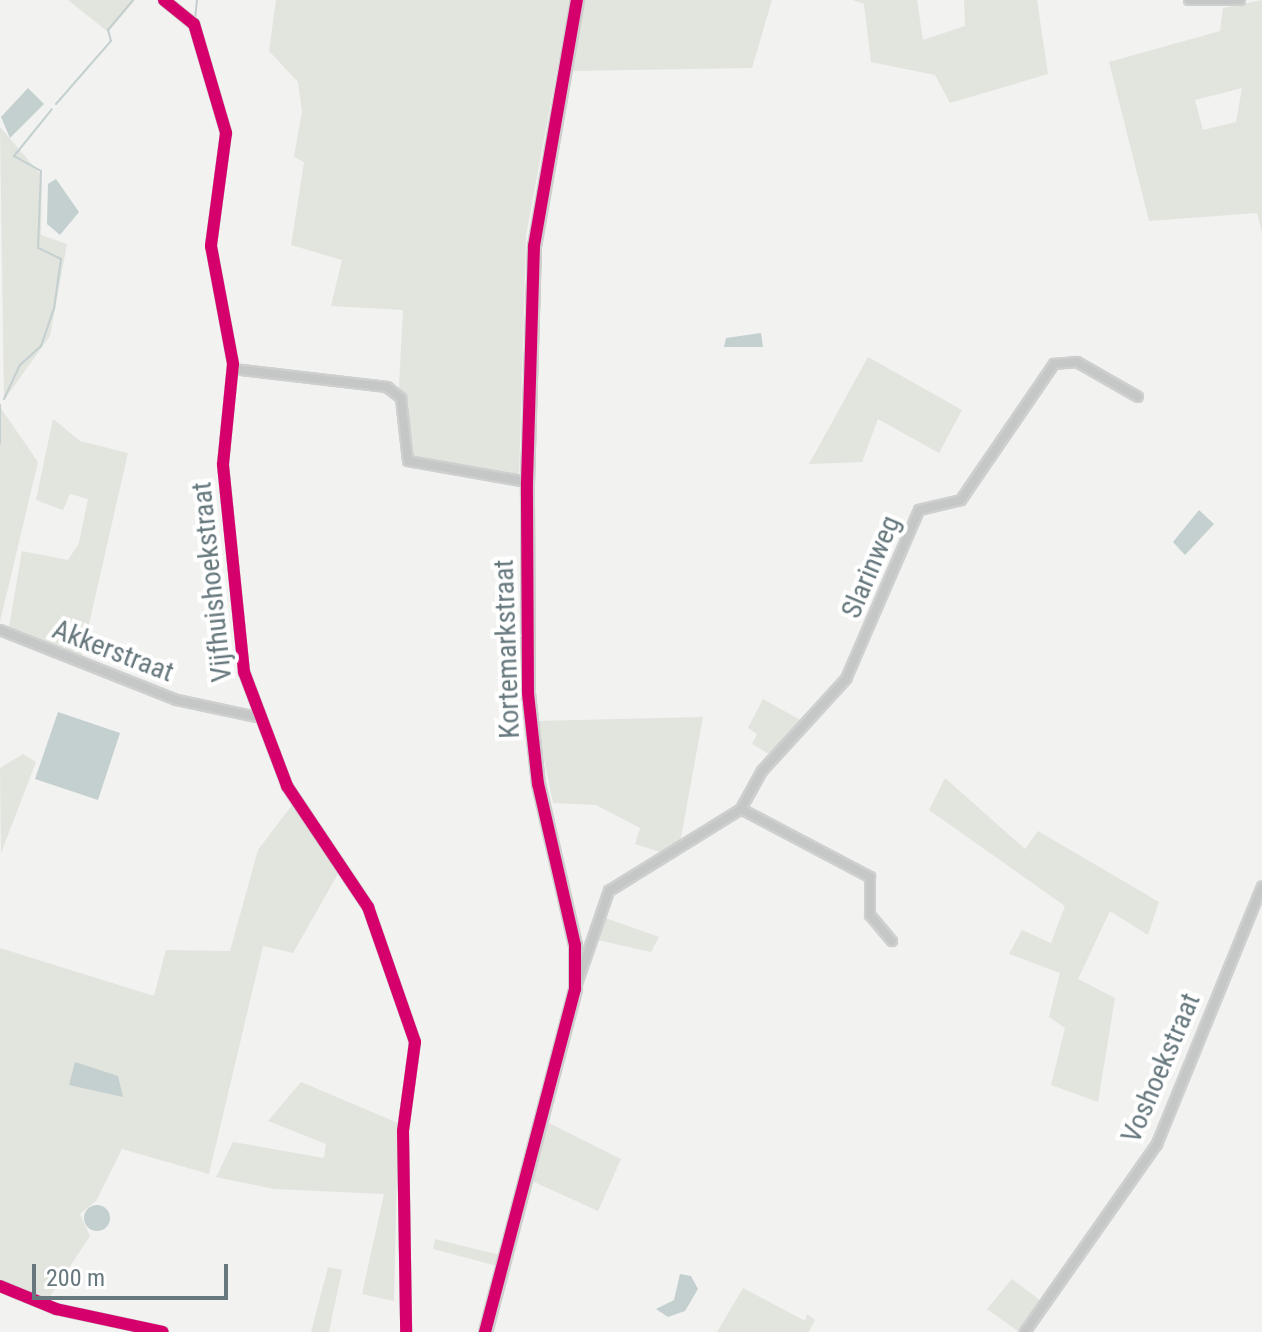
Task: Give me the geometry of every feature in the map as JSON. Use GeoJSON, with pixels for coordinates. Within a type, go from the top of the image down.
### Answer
{"type":"FeatureCollection","features":[{"type":"Feature","properties":{"kind":"street","name":"Vijfhuishoekstraat"},"geometry":{"type":"LineString","coordinates":[[164,0],[194,24],[226,129],[211,246],[233,369],[223,465],[241,656],[257,717],[287,786],[368,907],[415,1042],[403,1131],[406,1332]]}},
{"type":"Feature","properties":{"kind":"street","name":"Kortemarkstraat"},"geometry":{"type":"LineString","coordinates":[[485,1332],[575,989],[575,945],[538,784],[528,693],[527,482],[534,246],[577,0]]}},
{"type":"Feature","properties":{"kind":"street"},"geometry":{"type":"LineString","coordinates":[[1189,0],[1240,0]]}},
{"type":"Feature","properties":{"kind":"street","name":"Slarinweg"},"geometry":{"type":"LineString","coordinates":[[575,989],[609,891],[741,809],[762,771],[846,679],[922,506],[961,500],[1054,364],[1077,362],[1138,397]]}},
{"type":"Feature","properties":{"kind":"street"},"geometry":{"type":"LineString","coordinates":[[233,369],[387,387],[401,398],[408,461],[527,482]]}},
{"type":"Feature","properties":{"kind":"street","name":"Akkerstraat"},"geometry":{"type":"LineString","coordinates":[[0,630],[177,700],[257,717]]}},
{"type":"Feature","properties":{"kind":"street"},"geometry":{"type":"LineString","coordinates":[[741,809],[870,877],[870,915],[892,941]]}},
{"type":"Feature","properties":{"kind":"street","name":"Voshoekstraat"},"geometry":{"type":"LineString","coordinates":[[1025,1332],[1157,1144],[1262,887]]}},
{"type":"Feature","properties":{"kind":"street"},"geometry":{"type":"LineString","coordinates":[[0,1286],[56,1309],[163,1332]]}},
{"type":"Feature","properties":{"kind":"shaded area"},"geometry":{"type":"Polygon","coordinates":[[[68,0],[135,0],[108,32],[68,0]]]}},
{"type":"Feature","properties":{"kind":"shaded area"},"geometry":{"type":"Polygon","coordinates":[[[276,0],[570,0],[526,236],[519,478],[412,458],[399,386],[403,310],[331,306],[342,260],[291,245],[304,162],[294,157],[302,111],[298,82],[269,51],[276,0]]]}},
{"type":"Feature","properties":{"kind":"shaded area"},"geometry":{"type":"Polygon","coordinates":[[[580,0],[772,0],[752,68],[571,71],[580,0]]]}},
{"type":"Feature","properties":{"kind":"shaded area"},"geometry":{"type":"Polygon","coordinates":[[[853,0],[917,0],[923,40],[965,26],[964,0],[1037,0],[1048,74],[950,103],[935,75],[871,62],[864,4],[853,0]]]}},
{"type":"Feature","properties":{"kind":"shaded area"},"geometry":{"type":"Polygon","coordinates":[[[1262,0],[1262,233],[1257,213],[1149,221],[1109,62],[1220,31],[1223,8],[1262,0]],[[1242,88],[1195,100],[1203,130],[1236,122],[1242,88]]]}},
{"type":"Feature","properties":{"kind":"shaded area"},"geometry":{"type":"Polygon","coordinates":[[[28,88],[44,104],[10,138],[1,117],[28,88]]]}},
{"type":"Feature","properties":{"kind":"shaded area"},"geometry":{"type":"Polygon","coordinates":[[[0,127],[42,176],[41,235],[67,244],[50,336],[4,400],[0,127]]]}},
{"type":"Feature","properties":{"kind":"shaded area"},"geometry":{"type":"Polygon","coordinates":[[[56,179],[79,212],[60,235],[47,224],[48,184],[56,179]]]}},
{"type":"Feature","properties":{"kind":"shaded area"},"geometry":{"type":"Polygon","coordinates":[[[761,333],[763,347],[724,347],[726,338],[761,333]]]}},
{"type":"Feature","properties":{"kind":"shaded area"},"geometry":{"type":"Polygon","coordinates":[[[868,357],[962,410],[939,453],[878,419],[862,462],[809,464],[868,357]]]}},
{"type":"Feature","properties":{"kind":"shaded area"},"geometry":{"type":"Polygon","coordinates":[[[0,407],[38,462],[0,622],[0,407]]]}},
{"type":"Feature","properties":{"kind":"shaded area"},"geometry":{"type":"Polygon","coordinates":[[[53,419],[80,441],[128,453],[81,659],[9,627],[22,551],[68,560],[79,543],[88,499],[70,494],[63,510],[36,500],[53,419]]]}},
{"type":"Feature","properties":{"kind":"shaded area"},"geometry":{"type":"Polygon","coordinates":[[[1199,510],[1214,524],[1185,555],[1173,542],[1199,510]]]}},
{"type":"Feature","properties":{"kind":"shaded area"},"geometry":{"type":"Polygon","coordinates":[[[763,699],[802,721],[769,754],[752,744],[757,734],[748,728],[763,699]]]}},
{"type":"Feature","properties":{"kind":"shaded area"},"geometry":{"type":"Polygon","coordinates":[[[58,712],[120,733],[98,800],[35,779],[58,712]]]}},
{"type":"Feature","properties":{"kind":"shaded area"},"geometry":{"type":"Polygon","coordinates":[[[703,717],[680,843],[663,853],[635,844],[640,828],[596,805],[553,803],[536,721],[703,717]]]}},
{"type":"Feature","properties":{"kind":"shaded area"},"geometry":{"type":"Polygon","coordinates":[[[23,754],[36,762],[1,853],[0,768],[23,754]]]}},
{"type":"Feature","properties":{"kind":"shaded area"},"geometry":{"type":"Polygon","coordinates":[[[945,778],[1025,849],[1038,831],[1159,902],[1148,935],[1110,911],[1078,979],[1115,998],[1098,1102],[1051,1085],[1065,1028],[1049,1017],[1060,973],[1009,954],[1022,930],[1051,943],[1065,906],[929,810],[945,778]]]}},
{"type":"Feature","properties":{"kind":"shaded area"},"geometry":{"type":"Polygon","coordinates":[[[292,805],[339,872],[293,953],[263,946],[209,1174],[122,1149],[96,1201],[80,1214],[90,1236],[47,1301],[0,1283],[0,948],[154,996],[166,950],[230,951],[258,850],[292,805]]]}},
{"type":"Feature","properties":{"kind":"shaded area"},"geometry":{"type":"Polygon","coordinates":[[[600,916],[659,937],[651,952],[593,939],[600,916]]]}},
{"type":"Feature","properties":{"kind":"shaded area"},"geometry":{"type":"Polygon","coordinates":[[[75,1062],[118,1076],[123,1097],[69,1085],[75,1062]]]}},
{"type":"Feature","properties":{"kind":"shaded area"},"geometry":{"type":"Polygon","coordinates":[[[301,1082],[398,1123],[394,1301],[362,1294],[384,1194],[274,1189],[216,1177],[233,1142],[324,1158],[326,1144],[268,1121],[301,1082]]]}},
{"type":"Feature","properties":{"kind":"shaded area"},"geometry":{"type":"Polygon","coordinates":[[[549,1123],[621,1159],[598,1211],[532,1181],[549,1123]]]}},
{"type":"Feature","properties":{"kind":"shaded area"},"geometry":{"type":"Polygon","coordinates":[[[97,1205],[106,1209],[110,1218],[106,1227],[97,1231],[88,1227],[84,1218],[88,1209],[97,1205]]]}},
{"type":"Feature","properties":{"kind":"shaded area"},"geometry":{"type":"Polygon","coordinates":[[[435,1239],[500,1255],[497,1266],[433,1249],[435,1239]]]}},
{"type":"Feature","properties":{"kind":"shaded area"},"geometry":{"type":"Polygon","coordinates":[[[328,1267],[342,1270],[329,1332],[311,1332],[328,1267]]]}},
{"type":"Feature","properties":{"kind":"shaded area"},"geometry":{"type":"Polygon","coordinates":[[[680,1274],[691,1276],[698,1289],[685,1311],[668,1317],[656,1309],[674,1300],[680,1274]]]}},
{"type":"Feature","properties":{"kind":"shaded area"},"geometry":{"type":"Polygon","coordinates":[[[1012,1279],[1041,1301],[1019,1332],[987,1309],[1012,1279]]]}},
{"type":"Feature","properties":{"kind":"shaded area"},"geometry":{"type":"Polygon","coordinates":[[[743,1288],[805,1321],[807,1314],[815,1320],[809,1332],[717,1332],[743,1288]]]}},
{"type":"Feature","properties":{"kind":"waterway"},"geometry":{"type":"LineString","coordinates":[[56,104],[111,41],[108,30],[133,0]]}},
{"type":"Feature","properties":{"kind":"waterway"},"geometry":{"type":"LineString","coordinates":[[195,19],[197,0]]}},
{"type":"Feature","properties":{"kind":"waterway"},"geometry":{"type":"LineString","coordinates":[[4,399],[20,365],[41,346],[54,309],[61,259],[38,248],[41,171],[14,156],[52,109]]}},
{"type":"Feature","properties":{"kind":"waterway"},"geometry":{"type":"LineString","coordinates":[[0,405],[0,443]]}},
{"type":"Feature","properties":{"kind":"cycle path"},"geometry":{"type":"LineString","coordinates":[[164,0],[194,24],[226,133],[211,246],[233,364],[223,465],[244,672],[287,786],[368,907],[415,1042],[403,1131],[406,1332]]}},
{"type":"Feature","properties":{"kind":"cycle path"},"geometry":{"type":"LineString","coordinates":[[485,1332],[575,989],[575,945],[538,784],[528,693],[527,482],[534,246],[577,0]]}},
{"type":"Feature","properties":{"kind":"cycle path"},"geometry":{"type":"LineString","coordinates":[[0,1286],[56,1309],[163,1332]]}}]}
